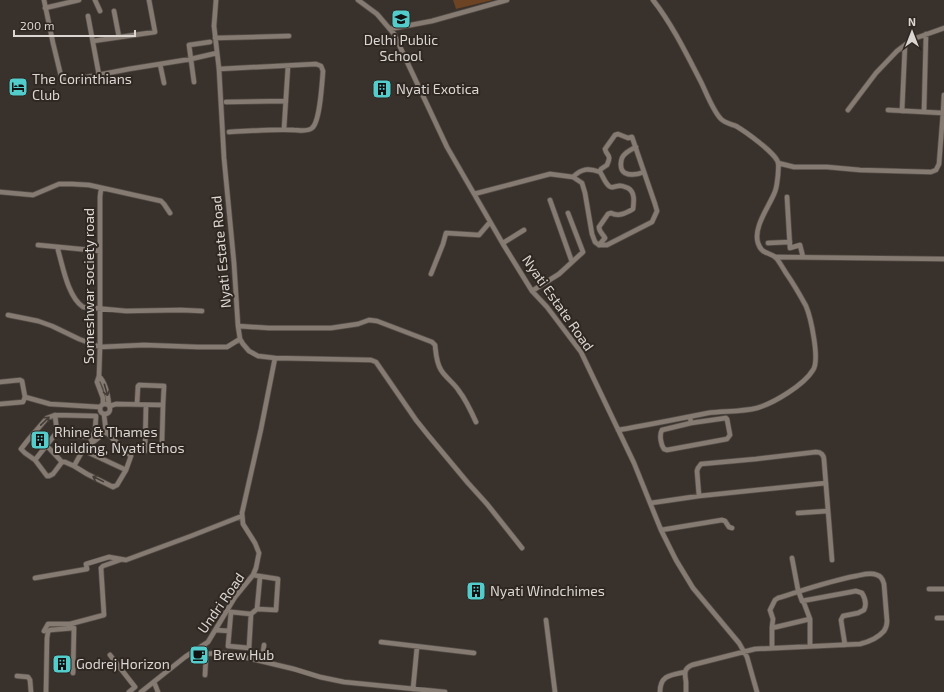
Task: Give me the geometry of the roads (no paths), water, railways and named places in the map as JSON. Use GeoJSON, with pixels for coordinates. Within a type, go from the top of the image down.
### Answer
{"type":"FeatureCollection","features":[{"type":"Feature","properties":{"kind":"street"},"geometry":{"type":"LineString","coordinates":[[44,0],[53,43],[63,79],[67,81],[217,53]]}},
{"type":"Feature","properties":{"kind":"street"},"geometry":{"type":"LineString","coordinates":[[45,8],[79,0]]}},
{"type":"Feature","properties":{"kind":"street"},"geometry":{"type":"LineString","coordinates":[[95,0],[100,11]]}},
{"type":"Feature","properties":{"kind":"street"},"geometry":{"type":"LineString","coordinates":[[93,41],[155,32],[149,0]]}},
{"type":"Feature","properties":{"kind":"street","name":"Nyati Estate Road"},"geometry":{"type":"LineString","coordinates":[[216,0],[214,26],[219,69],[224,158],[240,339]]}},
{"type":"Feature","properties":{"kind":"street","name":"Nyati Estate Road"},"geometry":{"type":"LineString","coordinates":[[358,0],[377,14],[394,34],[447,146],[490,222],[532,291],[547,307],[581,352],[634,463],[661,530],[676,560],[693,588],[735,638],[744,652],[757,692]]}},
{"type":"Feature","properties":{"kind":"street"},"geometry":{"type":"LineString","coordinates":[[390,29],[432,20],[507,0]]}},
{"type":"Feature","properties":{"kind":"street"},"geometry":{"type":"LineString","coordinates":[[653,0],[662,11],[677,38],[716,114],[725,122],[736,126],[763,145],[771,152],[778,162],[777,186],[757,234],[757,241],[760,248],[776,257],[944,259]]}},
{"type":"Feature","properties":{"kind":"street"},"geometry":{"type":"LineString","coordinates":[[114,11],[119,37]]}},
{"type":"Feature","properties":{"kind":"street"},"geometry":{"type":"LineString","coordinates":[[88,16],[99,75]]}},
{"type":"Feature","properties":{"kind":"street"},"geometry":{"type":"LineString","coordinates":[[848,110],[876,73],[897,51],[916,38],[944,28]]}},
{"type":"Feature","properties":{"kind":"street"},"geometry":{"type":"LineString","coordinates":[[924,112],[926,34]]}},
{"type":"Feature","properties":{"kind":"street"},"geometry":{"type":"LineString","coordinates":[[215,38],[289,36]]}},
{"type":"Feature","properties":{"kind":"street"},"geometry":{"type":"LineString","coordinates":[[194,82],[189,45],[210,42]]}},
{"type":"Feature","properties":{"kind":"street"},"geometry":{"type":"LineString","coordinates":[[902,111],[905,45]]}},
{"type":"Feature","properties":{"kind":"street"},"geometry":{"type":"LineString","coordinates":[[160,64],[164,83]]}},
{"type":"Feature","properties":{"kind":"street"},"geometry":{"type":"LineString","coordinates":[[219,69],[316,64],[320,66],[323,72],[319,111],[313,128],[309,130],[284,129],[230,132]]}},
{"type":"Feature","properties":{"kind":"street"},"geometry":{"type":"LineString","coordinates":[[284,129],[288,66]]}},
{"type":"Feature","properties":{"kind":"street"},"geometry":{"type":"LineString","coordinates":[[778,162],[794,167],[827,167],[860,170],[931,172],[936,170],[939,164],[944,95]]}},
{"type":"Feature","properties":{"kind":"street"},"geometry":{"type":"LineString","coordinates":[[226,102],[286,101]]}},
{"type":"Feature","properties":{"kind":"street"},"geometry":{"type":"LineString","coordinates":[[888,110],[943,112]]}},
{"type":"Feature","properties":{"kind":"street"},"geometry":{"type":"LineString","coordinates":[[474,194],[550,174],[573,177],[582,183],[586,193],[592,234],[595,242],[600,245],[607,245],[652,222],[657,211],[632,137],[628,138],[618,134],[615,135],[605,149],[610,158],[607,165],[601,169],[600,172]]}},
{"type":"Feature","properties":{"kind":"street"},"geometry":{"type":"LineString","coordinates":[[636,147],[624,154],[621,159],[622,171],[629,174],[644,172]]}},
{"type":"Feature","properties":{"kind":"street"},"geometry":{"type":"LineString","coordinates":[[573,177],[581,171],[593,170],[600,172],[608,186],[613,188],[623,186],[632,190],[634,202],[633,208],[620,215],[611,213],[608,214],[599,227],[605,238],[600,245]]}},
{"type":"Feature","properties":{"kind":"street"},"geometry":{"type":"LineString","coordinates":[[0,192],[33,195],[59,184],[84,184],[161,202],[170,213]]}},
{"type":"Feature","properties":{"kind":"street","name":"Someshwar society road"},"geometry":{"type":"LineString","coordinates":[[101,188],[100,347],[98,382],[105,406],[100,410],[104,414]]}},
{"type":"Feature","properties":{"kind":"street"},"geometry":{"type":"LineString","coordinates":[[787,197],[790,248],[800,245],[803,257]]}},
{"type":"Feature","properties":{"kind":"street"},"geometry":{"type":"LineString","coordinates":[[550,200],[572,262]]}},
{"type":"Feature","properties":{"kind":"street"},"geometry":{"type":"LineString","coordinates":[[532,291],[559,274],[583,252],[568,213]]}},
{"type":"Feature","properties":{"kind":"street"},"geometry":{"type":"LineString","coordinates":[[430,274],[443,244],[446,233],[478,235],[490,222]]}},
{"type":"Feature","properties":{"kind":"street"},"geometry":{"type":"LineString","coordinates":[[503,243],[524,230]]}},
{"type":"Feature","properties":{"kind":"street"},"geometry":{"type":"LineString","coordinates":[[768,243],[790,242]]}},
{"type":"Feature","properties":{"kind":"street"},"geometry":{"type":"LineString","coordinates":[[38,245],[100,251]]}},
{"type":"Feature","properties":{"kind":"street"},"geometry":{"type":"LineString","coordinates":[[59,247],[58,250],[67,282],[79,305],[83,307],[126,311],[202,311]]}},
{"type":"Feature","properties":{"kind":"street"},"geometry":{"type":"LineString","coordinates":[[618,430],[711,413],[746,410],[759,407],[774,402],[802,383],[814,369],[816,354],[812,331],[807,308],[776,257]]}},
{"type":"Feature","properties":{"kind":"street"},"geometry":{"type":"LineString","coordinates":[[8,315],[38,321],[100,347],[144,345],[198,348],[227,347],[240,339],[249,351],[258,356],[275,358],[371,360],[376,362],[428,435],[468,483],[488,504],[522,548]]}},
{"type":"Feature","properties":{"kind":"street"},"geometry":{"type":"LineString","coordinates":[[238,326],[269,328],[331,328],[358,324],[369,320],[377,320],[432,342],[435,345],[438,363],[441,370],[460,392],[476,422]]}},
{"type":"Feature","properties":{"kind":"street"},"geometry":{"type":"LineString","coordinates":[[35,578],[87,569],[86,564],[109,557],[126,560],[242,516],[275,358]]}},
{"type":"Feature","properties":{"kind":"street"},"geometry":{"type":"LineString","coordinates":[[0,382],[22,381],[26,397],[22,402],[0,404]]}},
{"type":"Feature","properties":{"kind":"street"},"geometry":{"type":"LineString","coordinates":[[137,404],[139,385],[164,386],[162,441]]}},
{"type":"Feature","properties":{"kind":"street"},"geometry":{"type":"LineString","coordinates":[[26,397],[50,404],[105,406],[116,404],[163,405]]}},
{"type":"Feature","properties":{"kind":"street"},"geometry":{"type":"LineString","coordinates":[[145,451],[146,405]]}},
{"type":"Feature","properties":{"kind":"street"},"geometry":{"type":"LineString","coordinates":[[47,446],[62,462],[74,466],[113,487],[118,486],[131,456],[106,432],[104,414],[110,411],[105,406]]}},
{"type":"Feature","properties":{"kind":"street"},"geometry":{"type":"LineString","coordinates":[[62,462],[53,474],[47,476],[35,460],[21,450],[47,418],[55,415],[96,416],[95,432],[91,437],[91,443]]}},
{"type":"Feature","properties":{"kind":"street"},"geometry":{"type":"LineString","coordinates":[[35,460],[57,432],[55,415]]}},
{"type":"Feature","properties":{"kind":"street"},"geometry":{"type":"LineString","coordinates":[[690,417],[691,423]]}},
{"type":"Feature","properties":{"kind":"street"},"geometry":{"type":"LineString","coordinates":[[726,418],[728,419],[730,435],[727,439],[667,450],[663,448],[660,435],[662,430],[691,423],[726,418]]}},
{"type":"Feature","properties":{"kind":"street"},"geometry":{"type":"LineString","coordinates":[[57,432],[91,437]]}},
{"type":"Feature","properties":{"kind":"street"},"geometry":{"type":"LineString","coordinates":[[74,466],[83,450],[106,432]]}},
{"type":"Feature","properties":{"kind":"street"},"geometry":{"type":"LineString","coordinates":[[83,450],[126,470]]}},
{"type":"Feature","properties":{"kind":"street"},"geometry":{"type":"LineString","coordinates":[[699,496],[698,468],[701,464],[818,452],[822,454],[824,458],[832,560]]}},
{"type":"Feature","properties":{"kind":"street"},"geometry":{"type":"LineString","coordinates":[[651,503],[699,496],[826,483]]}},
{"type":"Feature","properties":{"kind":"street"},"geometry":{"type":"LineString","coordinates":[[798,513],[828,511]]}},
{"type":"Feature","properties":{"kind":"street","name":"Undri Road"},"geometry":{"type":"LineString","coordinates":[[141,692],[185,657],[208,642],[235,597],[254,575],[259,553],[255,543],[243,524],[242,516]]}},
{"type":"Feature","properties":{"kind":"street"},"geometry":{"type":"LineString","coordinates":[[661,530],[722,520],[725,521],[729,528],[732,528]]}},
{"type":"Feature","properties":{"kind":"street"},"geometry":{"type":"LineString","coordinates":[[792,558],[798,592],[810,619],[810,646]]}},
{"type":"Feature","properties":{"kind":"street"},"geometry":{"type":"LineString","coordinates":[[44,631],[48,624],[70,624],[104,615],[101,568],[122,559]]}},
{"type":"Feature","properties":{"kind":"street"},"geometry":{"type":"LineString","coordinates":[[686,692],[685,672],[686,668],[692,665],[756,649],[845,645],[868,642],[884,631],[886,626],[887,621],[883,579],[875,574],[862,575],[837,580],[778,598],[775,600],[770,610],[773,619],[772,648]]}},
{"type":"Feature","properties":{"kind":"street"},"geometry":{"type":"LineString","coordinates":[[251,614],[249,648],[228,646],[232,612],[251,614],[257,609],[276,610],[278,578],[260,577],[254,575]]}},
{"type":"Feature","properties":{"kind":"street"},"geometry":{"type":"LineString","coordinates":[[257,609],[260,577]]}},
{"type":"Feature","properties":{"kind":"street"},"geometry":{"type":"LineString","coordinates":[[929,589],[944,589]]}},
{"type":"Feature","properties":{"kind":"street"},"geometry":{"type":"LineString","coordinates":[[802,601],[856,591],[862,593],[866,606],[864,610],[843,616],[842,620],[845,645]]}},
{"type":"Feature","properties":{"kind":"street"},"geometry":{"type":"LineString","coordinates":[[937,618],[944,618]]}},
{"type":"Feature","properties":{"kind":"street"},"geometry":{"type":"LineString","coordinates":[[772,628],[810,619]]}},
{"type":"Feature","properties":{"kind":"street"},"geometry":{"type":"LineString","coordinates":[[546,620],[555,692]]}},
{"type":"Feature","properties":{"kind":"street"},"geometry":{"type":"LineString","coordinates":[[46,692],[46,638],[50,630],[74,628],[73,673]]}},
{"type":"Feature","properties":{"kind":"street"},"geometry":{"type":"LineString","coordinates":[[216,630],[229,632]]}},
{"type":"Feature","properties":{"kind":"street"},"geometry":{"type":"LineString","coordinates":[[381,642],[474,653]]}},
{"type":"Feature","properties":{"kind":"street"},"geometry":{"type":"LineString","coordinates":[[204,645],[206,654],[205,675]]}},
{"type":"Feature","properties":{"kind":"street"},"geometry":{"type":"LineString","coordinates":[[262,661],[264,645]]}},
{"type":"Feature","properties":{"kind":"street"},"geometry":{"type":"LineString","coordinates":[[413,689],[417,647]]}},
{"type":"Feature","properties":{"kind":"street"},"geometry":{"type":"LineString","coordinates":[[206,654],[231,654],[294,669],[330,680],[396,690],[413,689],[445,692]]}},
{"type":"Feature","properties":{"kind":"street"},"geometry":{"type":"LineString","coordinates":[[110,655],[135,687],[129,692]]}},
{"type":"Feature","properties":{"kind":"street"},"geometry":{"type":"LineString","coordinates":[[660,692],[660,686],[664,679],[685,672]]}},
{"type":"Feature","properties":{"kind":"street"},"geometry":{"type":"LineString","coordinates":[[17,676],[28,677],[30,680],[31,692]]}},
{"type":"Feature","properties":{"kind":"street"},"geometry":{"type":"LineString","coordinates":[[154,682],[158,692]]}},
{"type":"Feature","properties":{"kind":"place","name":"Delhi Public School"},"geometry":{"type":"Point","coordinates":[401,19]}},
{"type":"Feature","properties":{"kind":"place","name":"The Corinthians Club"},"geometry":{"type":"Point","coordinates":[18,87]}},
{"type":"Feature","properties":{"kind":"place","name":"Nyati Exotica"},"geometry":{"type":"Point","coordinates":[382,89]}},
{"type":"Feature","properties":{"kind":"place","name":"Rhine & Thames building, Nyati Ethos"},"geometry":{"type":"Point","coordinates":[40,440]}},
{"type":"Feature","properties":{"kind":"place","name":"Nyati Windchimes"},"geometry":{"type":"Point","coordinates":[476,591]}},
{"type":"Feature","properties":{"kind":"place","name":"Brew Hub"},"geometry":{"type":"Point","coordinates":[199,655]}},
{"type":"Feature","properties":{"kind":"place","name":"Godrej Horizon"},"geometry":{"type":"Point","coordinates":[62,664]}}]}
